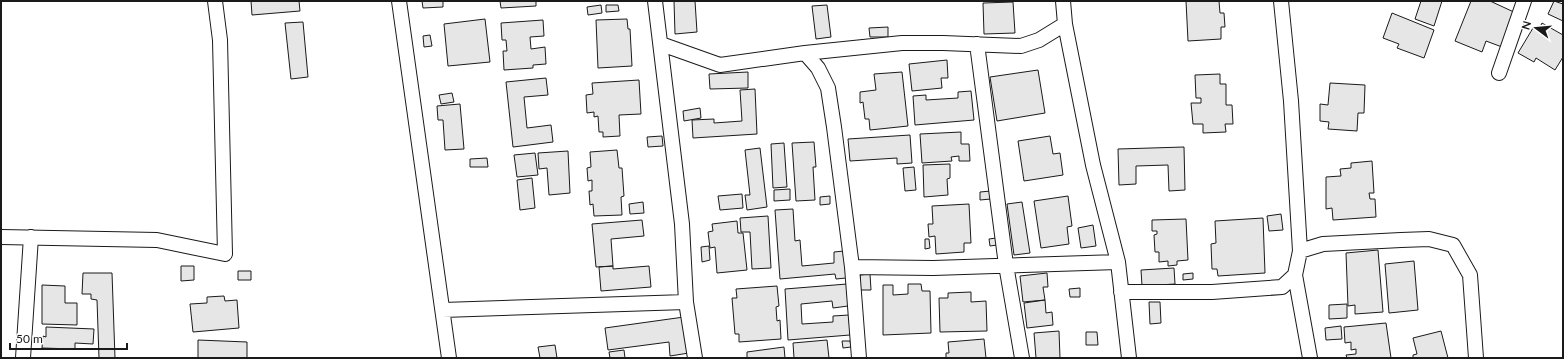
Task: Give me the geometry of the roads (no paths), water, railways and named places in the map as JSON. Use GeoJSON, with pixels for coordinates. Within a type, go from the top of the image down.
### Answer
{"type":"FeatureCollection","features":[{"type":"Feature","properties":{"kind":"street"},"geometry":{"type":"LineString","coordinates":[[1,237],[157,240],[225,254],[220,40],[215,1]]}},
{"type":"Feature","properties":{"kind":"street"},"geometry":{"type":"LineString","coordinates":[[399,1],[449,358]]}},
{"type":"Feature","properties":{"kind":"street"},"geometry":{"type":"LineString","coordinates":[[655,1],[682,224],[686,302],[695,358]]}},
{"type":"Feature","properties":{"kind":"street"},"geometry":{"type":"LineString","coordinates":[[1062,1],[1065,24],[1093,165],[1118,262],[1129,358]]}},
{"type":"Feature","properties":{"kind":"street"},"geometry":{"type":"LineString","coordinates":[[1281,1],[1291,101],[1300,251],[1295,275],[1310,358]]}},
{"type":"Feature","properties":{"kind":"street"},"geometry":{"type":"LineString","coordinates":[[1499,73],[1524,1]]}},
{"type":"Feature","properties":{"kind":"street"},"geometry":{"type":"LineString","coordinates":[[661,44],[720,65],[805,52],[902,43],[1021,46],[1039,40],[1065,24]]}},
{"type":"Feature","properties":{"kind":"street"},"geometry":{"type":"LineString","coordinates":[[977,44],[1006,265],[1022,358]]}},
{"type":"Feature","properties":{"kind":"street"},"geometry":{"type":"LineString","coordinates":[[805,52],[818,68],[828,88],[852,267],[859,358]]}},
{"type":"Feature","properties":{"kind":"street"},"geometry":{"type":"LineString","coordinates":[[24,358],[32,237]]}},
{"type":"Feature","properties":{"kind":"street"},"geometry":{"type":"LineString","coordinates":[[1300,251],[1323,244],[1401,240],[1429,239],[1453,245],[1470,275],[1476,358]]}},
{"type":"Feature","properties":{"kind":"street"},"geometry":{"type":"LineString","coordinates":[[852,267],[933,268],[1118,262]]}},
{"type":"Feature","properties":{"kind":"street"},"geometry":{"type":"LineString","coordinates":[[1121,292],[1212,292],[1282,288],[1295,275]]}},
{"type":"Feature","properties":{"kind":"street"},"geometry":{"type":"LineString","coordinates":[[442,310],[686,302]]}}]}
